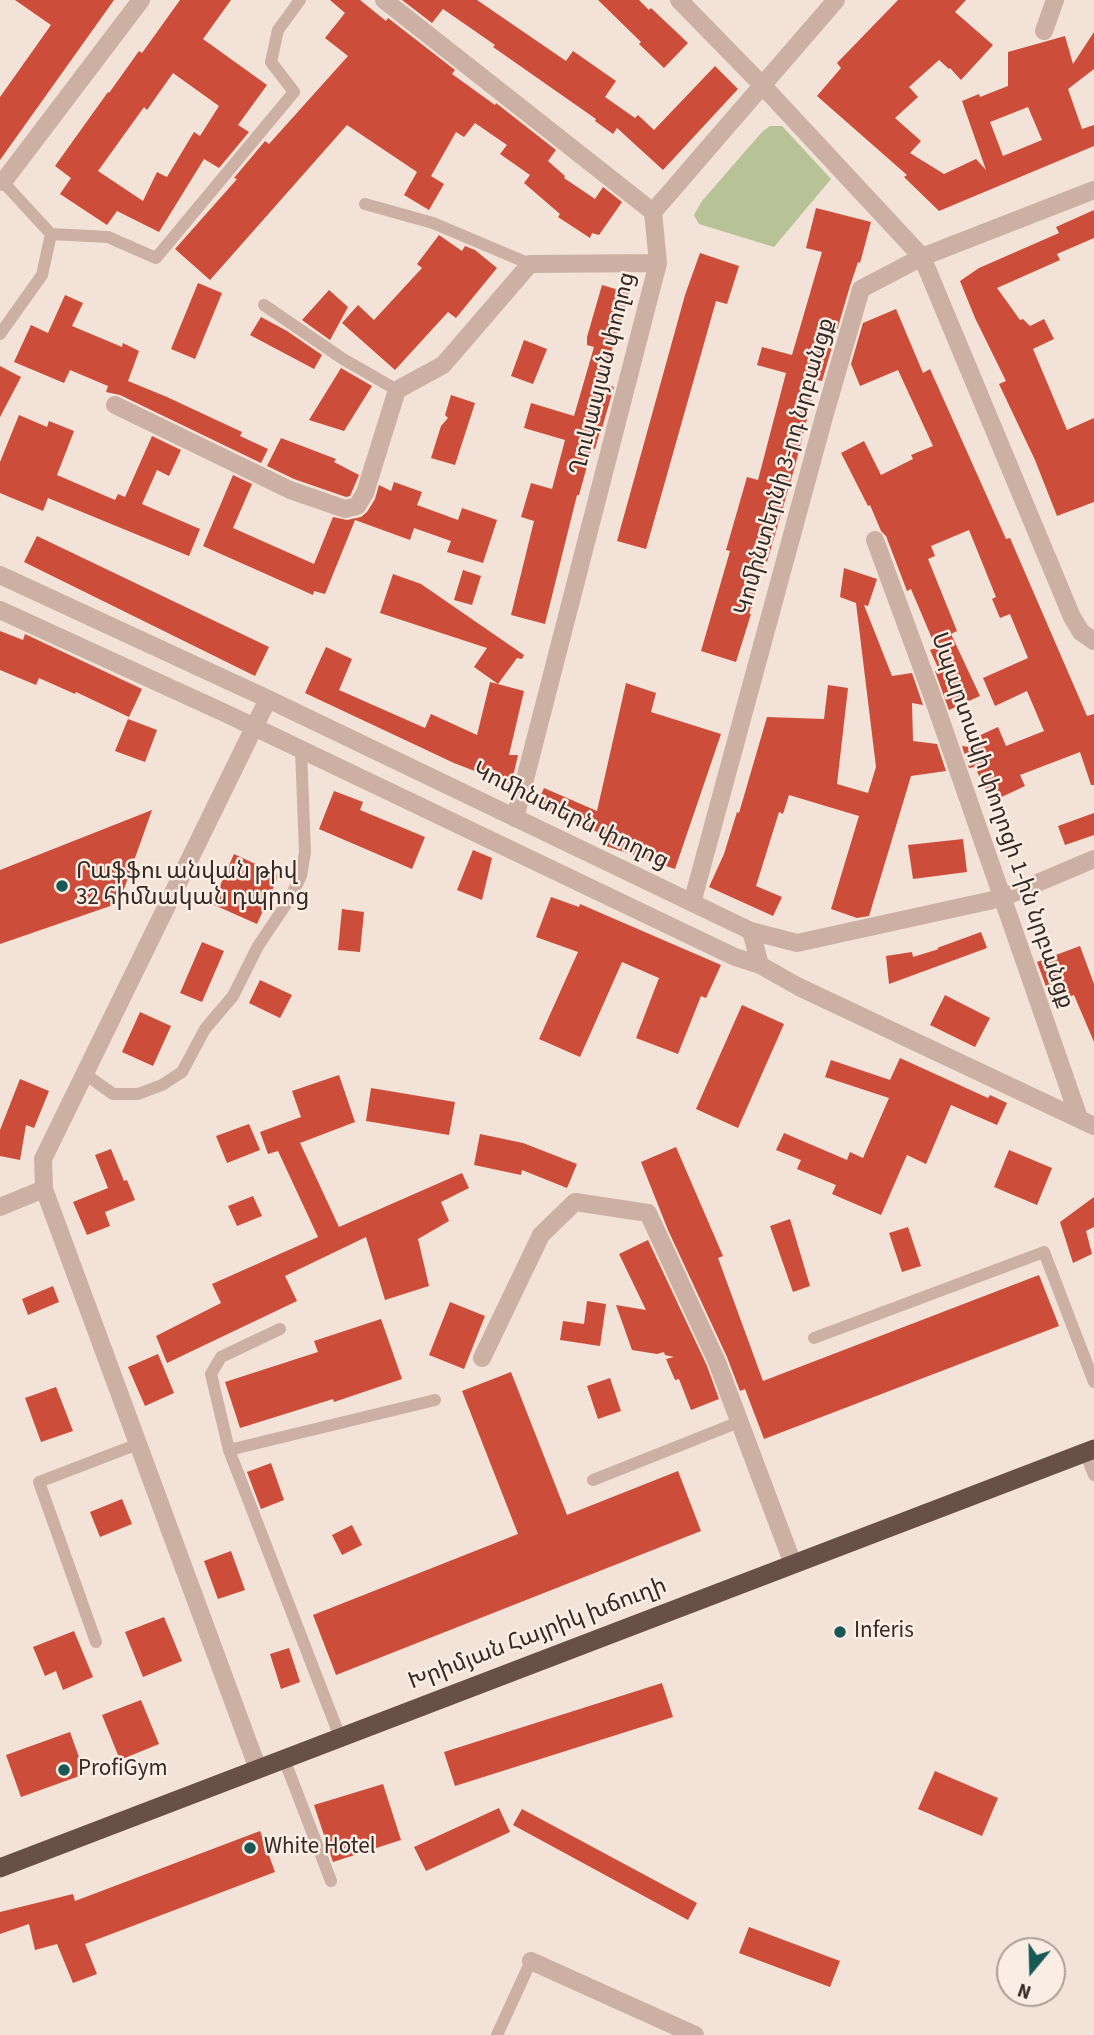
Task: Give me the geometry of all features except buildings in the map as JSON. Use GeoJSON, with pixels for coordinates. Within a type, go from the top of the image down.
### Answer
{"type":"FeatureCollection","features":[{"type":"Feature","properties":{"kind":"highway","name":"Խրիմյան Հայրիկ խճուղի"},"geometry":{"type":"LineString","coordinates":[[0,1868],[1089,1450]]}},
{"type":"Feature","properties":{"kind":"street"},"geometry":{"type":"LineString","coordinates":[[1,182],[141,0]]}},
{"type":"Feature","properties":{"kind":"street"},"geometry":{"type":"LineString","coordinates":[[384,0],[653,212],[836,0]]}},
{"type":"Feature","properties":{"kind":"street"},"geometry":{"type":"LineString","coordinates":[[678,0],[763,86],[922,257],[1072,617],[1081,632],[1094,640]]}},
{"type":"Feature","properties":{"kind":"street"},"geometry":{"type":"LineString","coordinates":[[1044,32],[1055,0]]}},
{"type":"Feature","properties":{"kind":"street","name":"Կոմինտերնի 3-րդ նրբանցք"},"geometry":{"type":"LineString","coordinates":[[692,903],[861,289],[922,257],[1094,190]]}},
{"type":"Feature","properties":{"kind":"street","name":"Ղուկասյան փողոց"},"geometry":{"type":"LineString","coordinates":[[514,818],[658,263],[653,212]]}},
{"type":"Feature","properties":{"kind":"street"},"geometry":{"type":"LineString","coordinates":[[116,405],[290,491],[345,509],[357,506],[365,493],[397,390],[443,365],[530,264],[658,263]]}},
{"type":"Feature","properties":{"kind":"street","name":"Սպարտակի փողոցի 1-ին նրբանցք"},"geometry":{"type":"LineString","coordinates":[[875,540],[1002,898],[1086,1122]]}},
{"type":"Feature","properties":{"kind":"street","name":"Կոմինտերն փողոց"},"geometry":{"type":"LineString","coordinates":[[0,575],[268,699],[751,931],[797,943],[1002,898],[1094,859]]}},
{"type":"Feature","properties":{"kind":"street"},"geometry":{"type":"LineString","coordinates":[[0,610],[301,749],[736,957],[760,965],[799,987],[1086,1122]]}},
{"type":"Feature","properties":{"kind":"street"},"geometry":{"type":"LineString","coordinates":[[258,1769],[44,1189],[43,1159],[268,699]]}},
{"type":"Feature","properties":{"kind":"street"},"geometry":{"type":"LineString","coordinates":[[751,931],[760,965]]}},
{"type":"Feature","properties":{"kind":"street"},"geometry":{"type":"LineString","coordinates":[[0,1207],[44,1189]]}},
{"type":"Feature","properties":{"kind":"street"},"geometry":{"type":"LineString","coordinates":[[482,1358],[541,1235],[575,1202],[648,1213],[717,1362],[793,1564]]}},
{"type":"Feature","properties":{"kind":"street"},"geometry":{"type":"LineString","coordinates":[[531,1961],[695,2035]]}},
{"type":"Feature","properties":{"kind":"lane"},"geometry":{"type":"LineString","coordinates":[[1,182],[51,234],[108,237],[156,258],[294,92],[271,62],[278,30],[300,0]]}},
{"type":"Feature","properties":{"kind":"lane"},"geometry":{"type":"LineString","coordinates":[[365,204],[432,223],[530,264]]}},
{"type":"Feature","properties":{"kind":"lane"},"geometry":{"type":"LineString","coordinates":[[0,334],[42,275],[51,234]]}},
{"type":"Feature","properties":{"kind":"lane"},"geometry":{"type":"LineString","coordinates":[[264,305],[343,359],[397,390]]}},
{"type":"Feature","properties":{"kind":"lane"},"geometry":{"type":"LineString","coordinates":[[85,1074],[113,1094],[138,1094],[162,1085],[182,1072],[205,1029],[233,996],[258,946],[289,900],[301,876],[305,852],[301,749]]}},
{"type":"Feature","properties":{"kind":"lane"},"geometry":{"type":"LineString","coordinates":[[814,1338],[1044,1252],[1094,1382]]}},
{"type":"Feature","properties":{"kind":"lane"},"geometry":{"type":"LineString","coordinates":[[280,1329],[221,1357],[211,1374],[229,1450],[340,1737]]}},
{"type":"Feature","properties":{"kind":"lane"},"geometry":{"type":"LineString","coordinates":[[229,1450],[435,1400]]}},
{"type":"Feature","properties":{"kind":"lane"},"geometry":{"type":"LineString","coordinates":[[593,1480],[739,1422]]}},
{"type":"Feature","properties":{"kind":"lane"},"geometry":{"type":"LineString","coordinates":[[96,1642],[39,1482],[138,1444]]}},
{"type":"Feature","properties":{"kind":"lane"},"geometry":{"type":"LineString","coordinates":[[1089,1450],[1094,1475]]}},
{"type":"Feature","properties":{"kind":"lane"},"geometry":{"type":"LineString","coordinates":[[284,1759],[331,1881]]}},
{"type":"Feature","properties":{"kind":"lane"},"geometry":{"type":"LineString","coordinates":[[497,2035],[531,1961]]}},
{"type":"Feature","properties":{"kind":"green space"},"geometry":{"type":"Polygon","coordinates":[[[770,126],[782,126],[831,179],[774,247],[699,224],[694,215],[702,201],[770,126]]]}},
{"type":"Feature","properties":{"kind":"place","name":"Րաֆֆու անվան թիվ 32 հիմնական դպրոց"},"geometry":{"type":"Point","coordinates":[62,886]}},
{"type":"Feature","properties":{"kind":"place","name":"Inferis"},"geometry":{"type":"Point","coordinates":[840,1632]}},
{"type":"Feature","properties":{"kind":"place","name":"ProfiGym"},"geometry":{"type":"Point","coordinates":[64,1770]}},
{"type":"Feature","properties":{"kind":"place","name":"White Hotel"},"geometry":{"type":"Point","coordinates":[250,1848]}}]}
